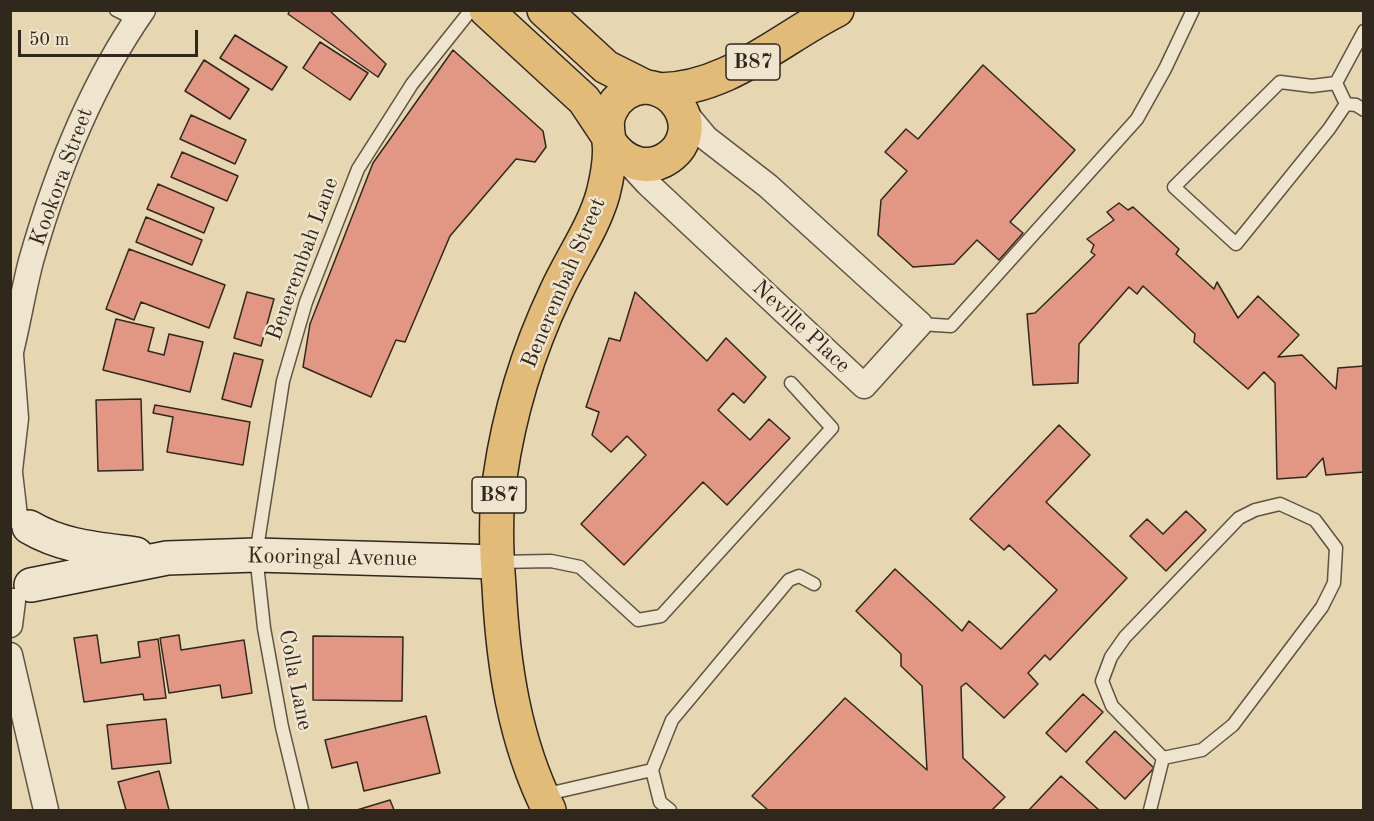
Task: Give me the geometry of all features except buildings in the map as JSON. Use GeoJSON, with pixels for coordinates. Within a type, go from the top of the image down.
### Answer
{"type":"FeatureCollection","features":[{"type":"Feature","properties":{"kind":"main road"},"geometry":{"type":"LineString","coordinates":[[486,10],[584,100],[614,146],[647,165],[669,158],[678,150],[685,128],[661,94],[606,67],[544,10]]}},
{"type":"Feature","properties":{"kind":"main road","name":"B87"},"geometry":{"type":"LineString","coordinates":[[614,146],[609,113],[615,102],[634,89],[661,94],[694,87],[727,75],[837,10]]}},
{"type":"Feature","properties":{"kind":"main road","name":"Benerembah Street"},"geometry":{"type":"LineString","coordinates":[[545,803],[530,770],[514,718],[501,621],[497,562],[500,479],[509,428],[540,328],[599,207],[614,146]]}},
{"type":"Feature","properties":{"kind":"street","name":"Kookora Street"},"geometry":{"type":"LineString","coordinates":[[18,519],[10,471],[16,418],[11,355],[31,263],[58,179],[92,95],[132,14]]}},
{"type":"Feature","properties":{"kind":"street"},"geometry":{"type":"LineString","coordinates":[[661,94],[706,138],[768,186],[920,324]]}},
{"type":"Feature","properties":{"kind":"street","name":"Neville Place"},"geometry":{"type":"LineString","coordinates":[[614,146],[655,192],[864,386],[920,324]]}},
{"type":"Feature","properties":{"kind":"street","name":"Kooringal Avenue"},"geometry":{"type":"LineString","coordinates":[[18,519],[51,540],[81,548],[167,558],[256,555],[497,562]]}},
{"type":"Feature","properties":{"kind":"street"},"geometry":{"type":"LineString","coordinates":[[16,603],[37,571],[39,556],[36,541],[18,519]]}},
{"type":"Feature","properties":{"kind":"street","name":"Kooringal Avenue"},"geometry":{"type":"LineString","coordinates":[[16,603],[167,558]]}},
{"type":"Feature","properties":{"kind":"street"},"geometry":{"type":"LineString","coordinates":[[10,655],[46,810]]}},
{"type":"Feature","properties":{"kind":"lane","name":"Benerembah Lane"},"geometry":{"type":"LineString","coordinates":[[256,555],[283,381],[306,302],[358,168],[412,84],[471,10]]}},
{"type":"Feature","properties":{"kind":"lane"},"geometry":{"type":"LineString","coordinates":[[920,324],[951,326],[1137,119],[1165,69],[1193,10]]}},
{"type":"Feature","properties":{"kind":"lane"},"geometry":{"type":"LineString","coordinates":[[1336,83],[1364,31]]}},
{"type":"Feature","properties":{"kind":"lane"},"geometry":{"type":"LineString","coordinates":[[1336,83],[1312,86],[1280,82],[1174,187],[1236,243],[1322,138],[1346,104]]}},
{"type":"Feature","properties":{"kind":"lane"},"geometry":{"type":"LineString","coordinates":[[1336,83],[1346,104]]}},
{"type":"Feature","properties":{"kind":"lane"},"geometry":{"type":"LineString","coordinates":[[1346,104],[1356,105],[1364,110]]}},
{"type":"Feature","properties":{"kind":"lane"},"geometry":{"type":"LineString","coordinates":[[497,562],[551,561],[580,567],[638,620],[661,616],[832,428],[791,384]]}},
{"type":"Feature","properties":{"kind":"lane"},"geometry":{"type":"LineString","coordinates":[[1280,504],[1315,520],[1336,548],[1334,584],[1322,607],[1233,724],[1202,750],[1163,758],[1112,706],[1102,681],[1111,657],[1133,629],[1239,518],[1255,510],[1280,504]]}},
{"type":"Feature","properties":{"kind":"lane","name":"Colla Lane"},"geometry":{"type":"LineString","coordinates":[[256,555],[264,628],[282,727],[302,810]]}},
{"type":"Feature","properties":{"kind":"lane"},"geometry":{"type":"LineString","coordinates":[[670,810],[660,802],[652,770],[672,720],[789,580],[799,576],[814,584]]}},
{"type":"Feature","properties":{"kind":"lane"},"geometry":{"type":"LineString","coordinates":[[1150,810],[1163,758]]}},
{"type":"Feature","properties":{"kind":"lane"},"geometry":{"type":"LineString","coordinates":[[545,803],[652,770]]}}]}
